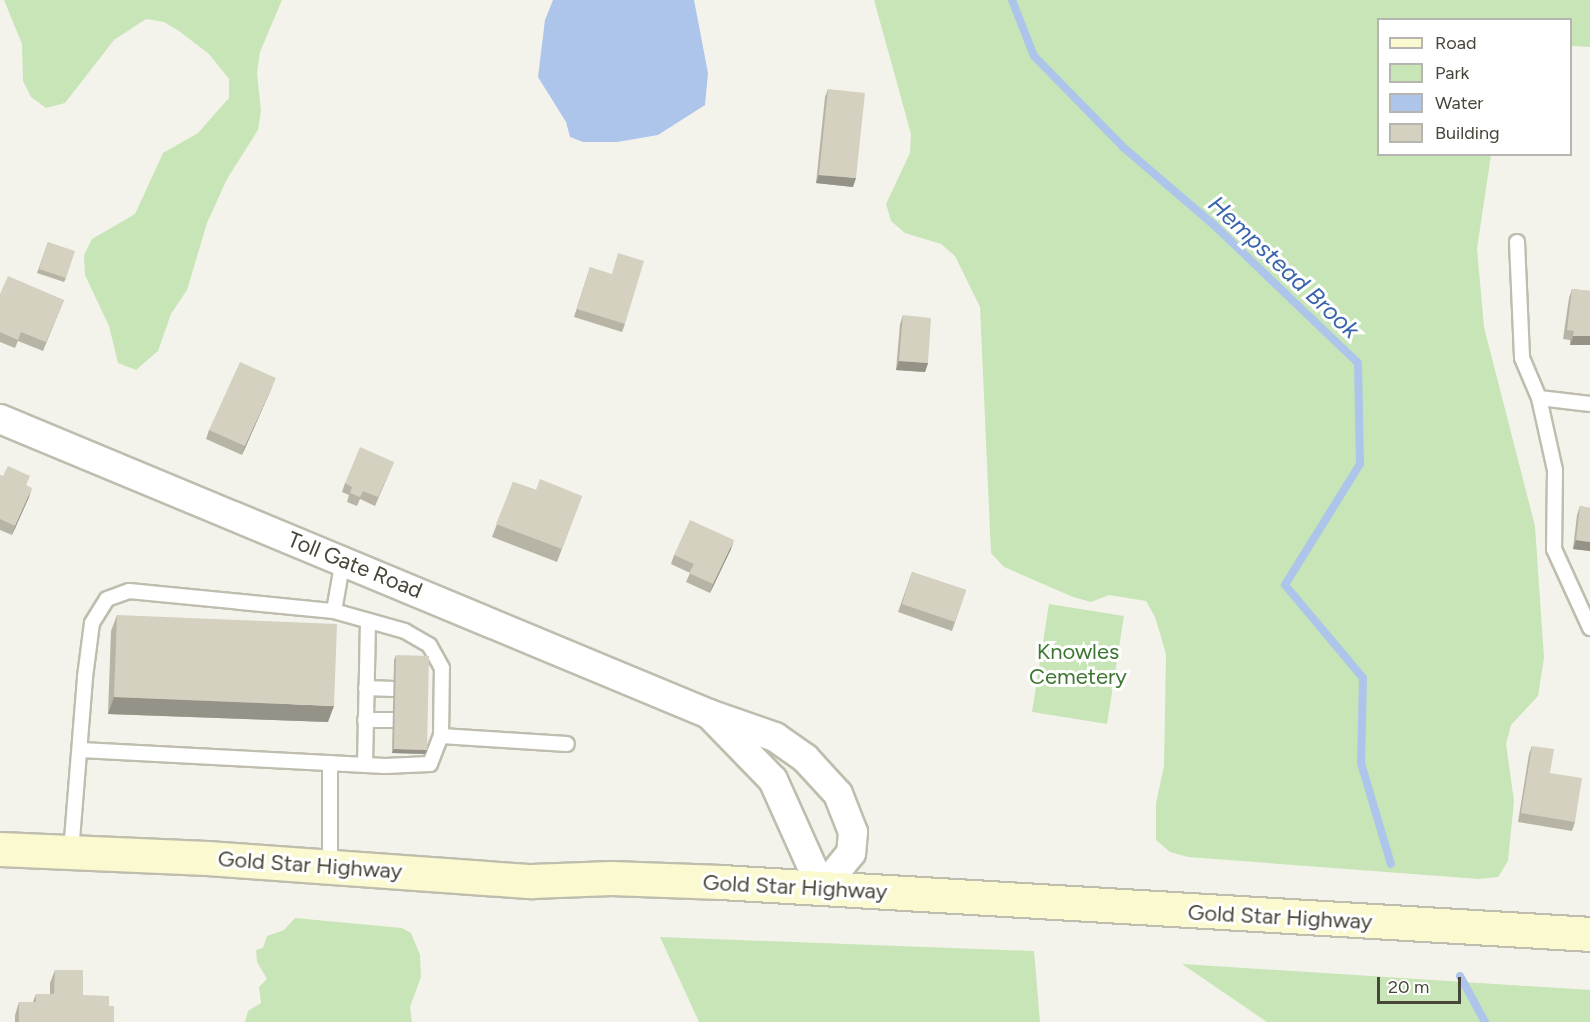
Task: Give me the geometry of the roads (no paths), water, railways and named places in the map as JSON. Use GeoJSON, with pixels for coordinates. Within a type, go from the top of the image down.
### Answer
{"type":"FeatureCollection","features":[{"type":"Feature","properties":{"kind":"main road","name":"Gold Star Highway"},"geometry":{"type":"LineString","coordinates":[[0,849],[330,867],[531,881],[611,878],[822,889],[1590,934]]}},
{"type":"Feature","properties":{"kind":"street","name":"Toll Gate Road"},"geometry":{"type":"LineString","coordinates":[[0,419],[344,560],[709,714],[775,737],[805,758],[838,794],[853,832],[851,853],[822,889],[773,780],[709,714]]}},
{"type":"Feature","properties":{"kind":"lane"},"geometry":{"type":"LineString","coordinates":[[1517,242],[1522,358],[1539,398],[1555,470],[1554,549],[1590,628]]}},
{"type":"Feature","properties":{"kind":"lane"},"geometry":{"type":"LineString","coordinates":[[1539,398],[1590,404]]}},
{"type":"Feature","properties":{"kind":"lane"},"geometry":{"type":"LineString","coordinates":[[334,611],[344,560]]}},
{"type":"Feature","properties":{"kind":"lane"},"geometry":{"type":"LineString","coordinates":[[71,854],[93,623],[107,599],[129,591],[334,611],[405,631],[429,645],[442,668],[441,736],[430,764],[365,765],[81,750]]}},
{"type":"Feature","properties":{"kind":"lane"},"geometry":{"type":"LineString","coordinates":[[365,765],[368,621]]}},
{"type":"Feature","properties":{"kind":"lane"},"geometry":{"type":"LineString","coordinates":[[366,688],[394,689]]}},
{"type":"Feature","properties":{"kind":"lane"},"geometry":{"type":"LineString","coordinates":[[427,690],[442,690]]}},
{"type":"Feature","properties":{"kind":"lane"},"geometry":{"type":"LineString","coordinates":[[365,720],[393,720]]}},
{"type":"Feature","properties":{"kind":"lane"},"geometry":{"type":"LineString","coordinates":[[426,720],[441,721]]}},
{"type":"Feature","properties":{"kind":"lane"},"geometry":{"type":"LineString","coordinates":[[441,736],[567,744]]}},
{"type":"Feature","properties":{"kind":"lane"},"geometry":{"type":"LineString","coordinates":[[330,763],[330,867]]}},
{"type":"Feature","properties":{"kind":"water"},"geometry":{"type":"Polygon","coordinates":[[[553,0],[694,0],[708,73],[705,105],[658,135],[617,142],[583,142],[570,137],[566,122],[538,77],[545,20],[553,0]]]}},
{"type":"Feature","properties":{"kind":"waterway","name":"Hempstead Brook"},"geometry":{"type":"LineString","coordinates":[[1012,0],[1034,56],[1123,147],[1214,225],[1358,363],[1360,464],[1285,585],[1363,678],[1361,763],[1391,864]]}},
{"type":"Feature","properties":{"kind":"waterway","name":"Hempstead Brook"},"geometry":{"type":"LineString","coordinates":[[1460,976],[1485,1022]]}},
{"type":"Feature","properties":{"kind":"park label","name":"Knowles Cemetery"},"geometry":{"type":"Point","coordinates":[1078,664]}}]}
